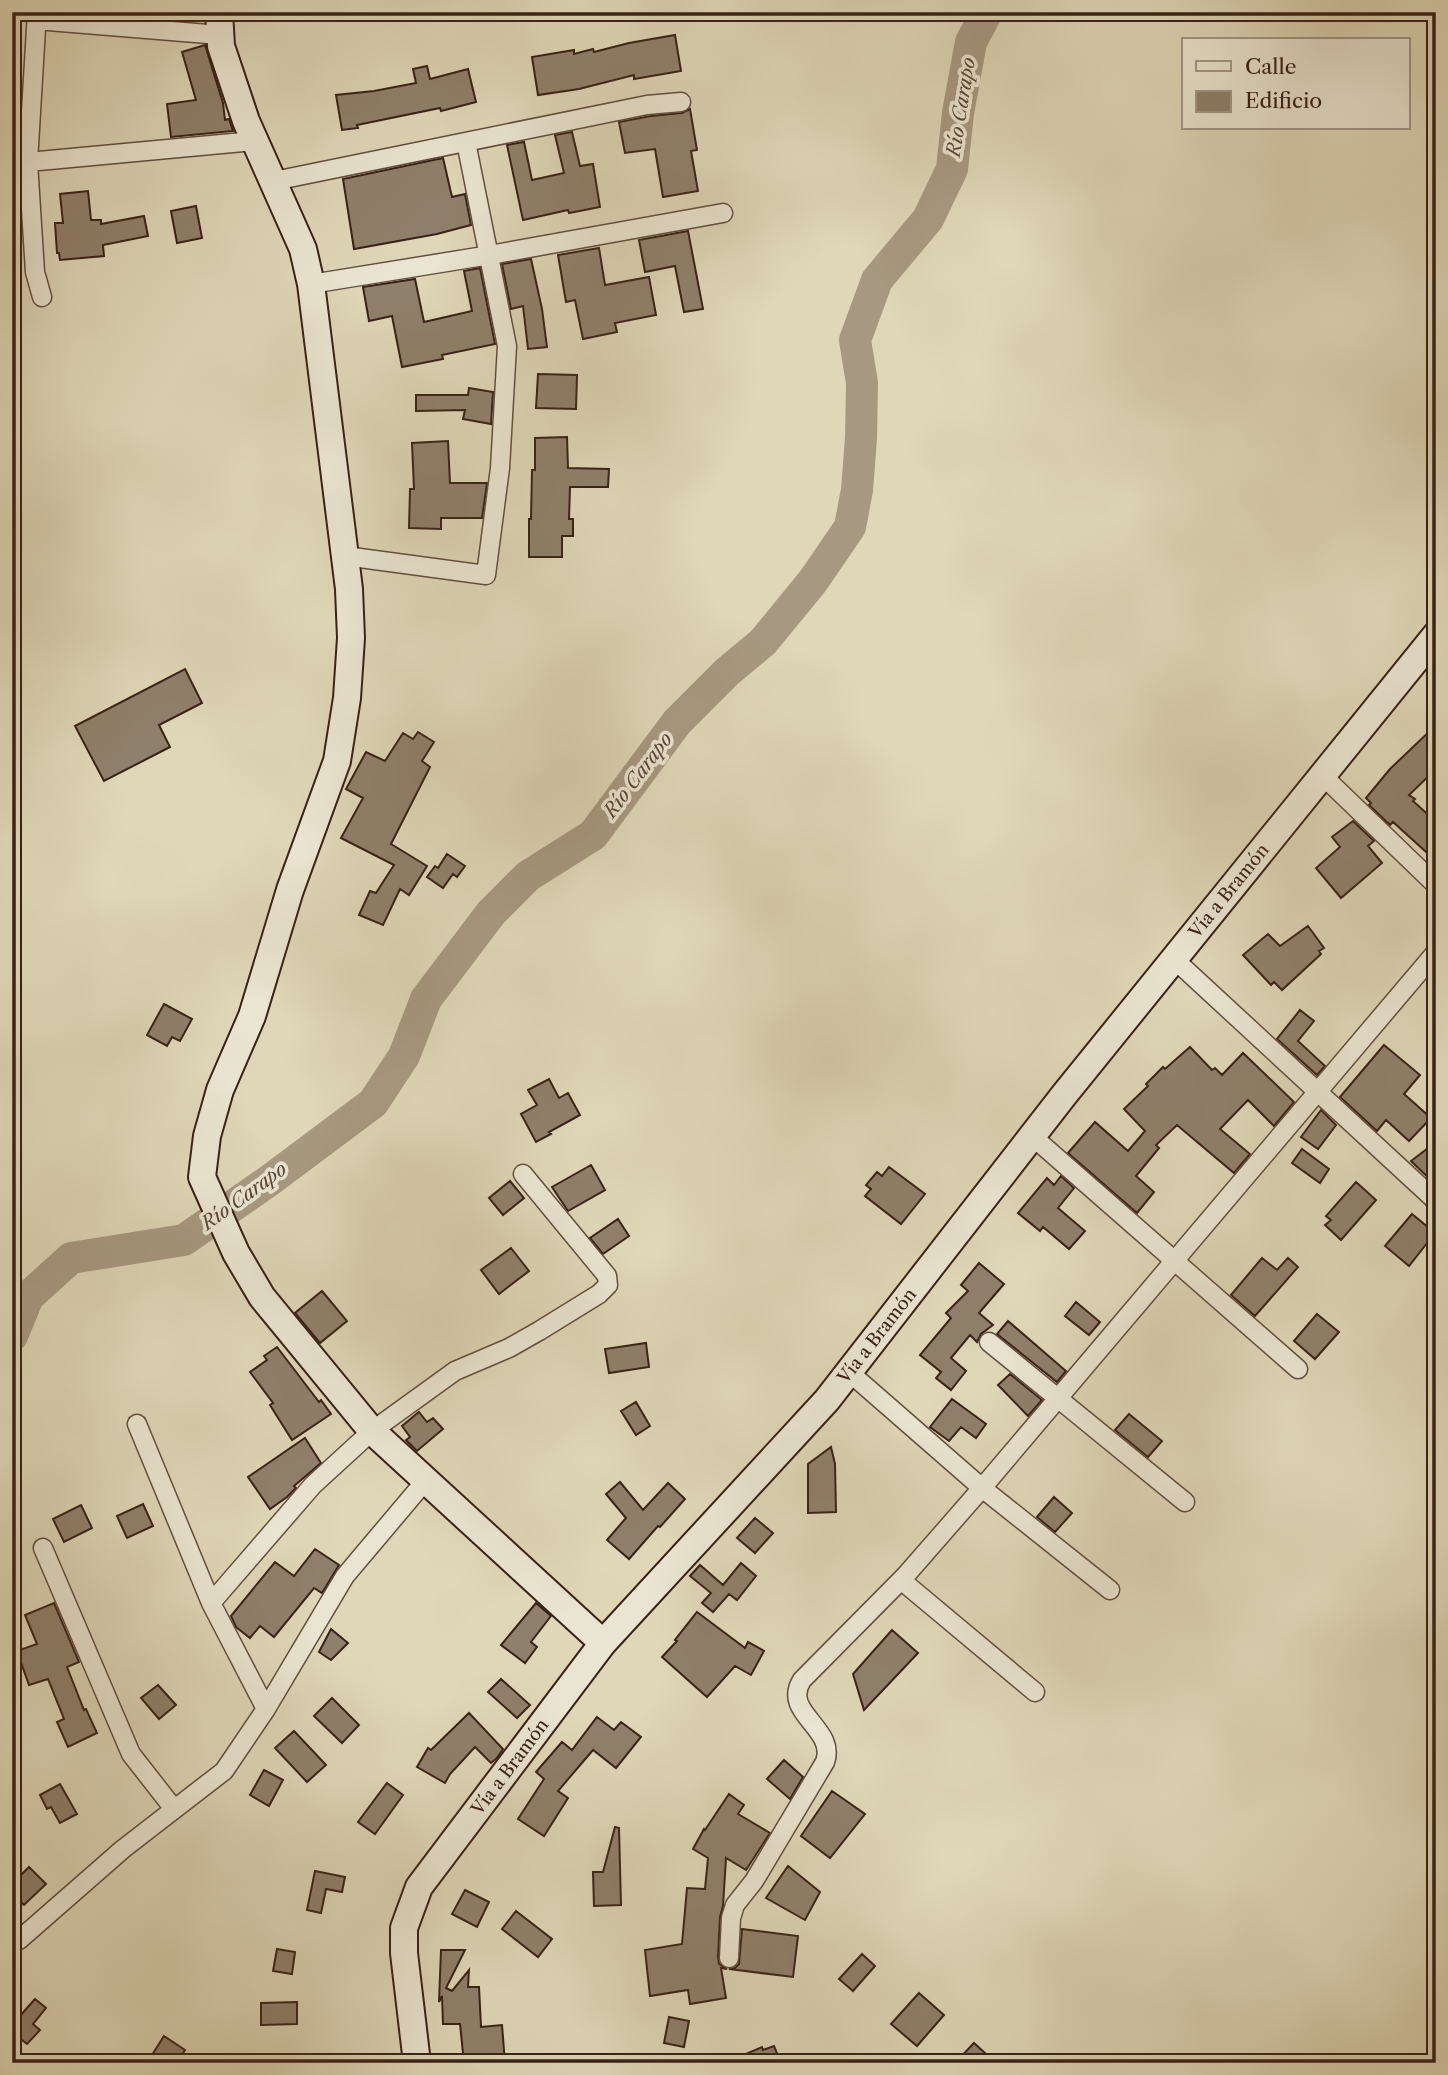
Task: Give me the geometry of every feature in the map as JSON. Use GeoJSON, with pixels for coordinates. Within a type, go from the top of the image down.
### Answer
{"type":"FeatureCollection","features":[{"type":"Feature","properties":{"kind":"street"},"geometry":{"type":"LineString","coordinates":[[42,297],[35,272],[28,162],[36,16],[219,24],[221,46],[254,141],[303,249],[311,284],[345,556],[351,638],[337,761],[290,890],[252,1016],[220,1090],[206,1136],[202,1177],[236,1254],[262,1297],[372,1431],[603,1643]]}},
{"type":"Feature","properties":{"kind":"street"},"geometry":{"type":"LineString","coordinates":[[274,181],[647,105],[681,102]]}},
{"type":"Feature","properties":{"kind":"street"},"geometry":{"type":"LineString","coordinates":[[28,162],[254,141]]}},
{"type":"Feature","properties":{"kind":"street"},"geometry":{"type":"LineString","coordinates":[[345,556],[486,575],[499,468],[507,346],[466,142]]}},
{"type":"Feature","properties":{"kind":"street"},"geometry":{"type":"LineString","coordinates":[[311,284],[723,213]]}},
{"type":"Feature","properties":{"kind":"street","name":"Vía a Bramón"},"geometry":{"type":"LineString","coordinates":[[417,2063],[404,1953],[404,1928],[419,1888],[603,1643],[827,1400],[1032,1136],[1436,635]]}},
{"type":"Feature","properties":{"kind":"street"},"geometry":{"type":"LineString","coordinates":[[1322,775],[1436,885]]}},
{"type":"Feature","properties":{"kind":"street"},"geometry":{"type":"LineString","coordinates":[[729,1958],[731,1918],[735,1905],[761,1869],[828,1753],[826,1741],[797,1701],[796,1692],[802,1680],[901,1580],[982,1488],[1436,952]]}},
{"type":"Feature","properties":{"kind":"street"},"geometry":{"type":"LineString","coordinates":[[1174,959],[1436,1201]]}},
{"type":"Feature","properties":{"kind":"street"},"geometry":{"type":"LineString","coordinates":[[1032,1136],[1298,1369]]}},
{"type":"Feature","properties":{"kind":"street"},"geometry":{"type":"LineString","coordinates":[[211,1603],[313,1485],[372,1431],[455,1371],[509,1348],[599,1294],[608,1285],[607,1276],[523,1174]]}},
{"type":"Feature","properties":{"kind":"street"},"geometry":{"type":"LineString","coordinates":[[989,1342],[1185,1502]]}},
{"type":"Feature","properties":{"kind":"street"},"geometry":{"type":"LineString","coordinates":[[849,1372],[982,1488],[1110,1590]]}},
{"type":"Feature","properties":{"kind":"street"},"geometry":{"type":"LineString","coordinates":[[137,1424],[211,1603],[266,1709]]}},
{"type":"Feature","properties":{"kind":"street"},"geometry":{"type":"LineString","coordinates":[[19,1940],[123,1849],[224,1771],[266,1709],[345,1576],[426,1480]]}},
{"type":"Feature","properties":{"kind":"street"},"geometry":{"type":"LineString","coordinates":[[43,1548],[131,1754],[174,1809]]}},
{"type":"Feature","properties":{"kind":"street"},"geometry":{"type":"LineString","coordinates":[[901,1580],[1035,1692]]}},
{"type":"Feature","properties":{"kind":"building"},"geometry":{"type":"Polygon","coordinates":[[[675,35],[681,71],[634,79],[634,75],[579,89],[538,95],[532,57],[574,50],[574,54],[593,49],[594,52],[675,35]]]}},
{"type":"Feature","properties":{"kind":"building"},"geometry":{"type":"Polygon","coordinates":[[[205,45],[223,103],[225,120],[229,119],[233,131],[171,137],[167,104],[196,100],[182,52],[205,45]]]}},
{"type":"Feature","properties":{"kind":"building"},"geometry":{"type":"Polygon","coordinates":[[[427,66],[430,79],[468,69],[476,102],[342,130],[336,95],[416,83],[413,69],[427,66]]]}},
{"type":"Feature","properties":{"kind":"building"},"geometry":{"type":"Polygon","coordinates":[[[690,109],[697,150],[691,151],[698,191],[663,197],[655,149],[625,153],[619,122],[682,113],[690,109]]]}},
{"type":"Feature","properties":{"kind":"building"},"geometry":{"type":"Polygon","coordinates":[[[572,132],[580,166],[593,164],[600,207],[569,213],[568,210],[523,220],[507,145],[524,142],[532,180],[564,173],[555,135],[572,132]]]}},
{"type":"Feature","properties":{"kind":"building"},"geometry":{"type":"Polygon","coordinates":[[[443,158],[452,197],[465,194],[471,225],[354,249],[343,179],[443,158]]]}},
{"type":"Feature","properties":{"kind":"building"},"geometry":{"type":"Polygon","coordinates":[[[88,191],[91,220],[101,220],[101,224],[144,216],[148,236],[103,245],[104,256],[60,260],[55,223],[63,223],[60,194],[88,191]]]}},
{"type":"Feature","properties":{"kind":"building"},"geometry":{"type":"Polygon","coordinates":[[[196,206],[202,238],[177,243],[171,211],[196,206]]]}},
{"type":"Feature","properties":{"kind":"building"},"geometry":{"type":"Polygon","coordinates":[[[688,231],[703,309],[684,312],[675,266],[645,272],[639,240],[688,231]]]}},
{"type":"Feature","properties":{"kind":"building"},"geometry":{"type":"Polygon","coordinates":[[[599,248],[605,285],[649,277],[656,315],[615,323],[617,332],[583,339],[575,300],[566,302],[558,255],[599,248]]]}},
{"type":"Feature","properties":{"kind":"building"},"geometry":{"type":"Polygon","coordinates":[[[531,259],[547,347],[528,349],[523,306],[511,309],[502,264],[531,259]]]}},
{"type":"Feature","properties":{"kind":"building"},"geometry":{"type":"Polygon","coordinates":[[[480,268],[495,344],[402,367],[392,316],[369,321],[363,287],[415,279],[424,322],[472,311],[464,271],[480,268]]]}},
{"type":"Feature","properties":{"kind":"building"},"geometry":{"type":"Polygon","coordinates":[[[538,374],[577,375],[576,409],[536,408],[538,374]]]}},
{"type":"Feature","properties":{"kind":"building"},"geometry":{"type":"Polygon","coordinates":[[[469,388],[493,392],[491,424],[463,419],[465,410],[416,411],[416,395],[468,395],[469,388]]]}},
{"type":"Feature","properties":{"kind":"building"},"geometry":{"type":"Polygon","coordinates":[[[567,437],[568,468],[609,469],[608,487],[570,487],[569,519],[573,519],[573,536],[562,536],[562,557],[529,557],[535,438],[567,437]]]}},
{"type":"Feature","properties":{"kind":"building"},"geometry":{"type":"Polygon","coordinates":[[[448,441],[450,483],[487,483],[482,518],[441,518],[441,529],[409,528],[410,489],[414,489],[412,443],[448,441]]]}},
{"type":"Feature","properties":{"kind":"building"},"geometry":{"type":"Polygon","coordinates":[[[185,669],[202,703],[159,725],[170,747],[104,781],[75,726],[185,669]]]}},
{"type":"Feature","properties":{"kind":"building"},"geometry":{"type":"Polygon","coordinates":[[[1436,725],[1436,769],[1409,795],[1436,822],[1436,861],[1393,822],[1390,825],[1369,805],[1371,803],[1366,798],[1390,769],[1436,725]]]}},
{"type":"Feature","properties":{"kind":"building"},"geometry":{"type":"Polygon","coordinates":[[[418,732],[434,742],[422,761],[430,767],[391,844],[427,866],[409,895],[400,889],[383,925],[359,915],[370,891],[376,893],[394,865],[341,838],[363,798],[346,789],[366,752],[385,761],[403,733],[413,739],[418,732]]]}},
{"type":"Feature","properties":{"kind":"building"},"geometry":{"type":"Polygon","coordinates":[[[1353,821],[1374,841],[1368,846],[1382,863],[1341,898],[1316,868],[1340,847],[1332,837],[1353,821]]]}},
{"type":"Feature","properties":{"kind":"building"},"geometry":{"type":"Polygon","coordinates":[[[447,854],[465,866],[457,877],[453,874],[443,888],[427,877],[435,866],[438,868],[447,854]]]}},
{"type":"Feature","properties":{"kind":"building"},"geometry":{"type":"Polygon","coordinates":[[[1308,926],[1324,948],[1319,951],[1321,954],[1282,990],[1274,982],[1271,985],[1243,955],[1268,934],[1280,946],[1308,926]]]}},
{"type":"Feature","properties":{"kind":"building"},"geometry":{"type":"Polygon","coordinates":[[[164,1004],[192,1019],[180,1041],[172,1037],[167,1046],[147,1035],[164,1004]]]}},
{"type":"Feature","properties":{"kind":"building"},"geometry":{"type":"Polygon","coordinates":[[[1300,1010],[1314,1021],[1298,1041],[1325,1066],[1317,1075],[1277,1039],[1300,1010]]]}},
{"type":"Feature","properties":{"kind":"building"},"geometry":{"type":"Polygon","coordinates":[[[1384,1045],[1420,1075],[1404,1094],[1431,1118],[1409,1141],[1386,1120],[1377,1131],[1340,1097],[1384,1045]]]}},
{"type":"Feature","properties":{"kind":"building"},"geometry":{"type":"Polygon","coordinates":[[[1190,1047],[1212,1070],[1215,1068],[1222,1075],[1243,1053],[1294,1102],[1274,1126],[1248,1100],[1220,1129],[1250,1154],[1234,1173],[1177,1125],[1156,1145],[1159,1148],[1136,1176],[1154,1192],[1137,1213],[1068,1153],[1095,1122],[1128,1151],[1145,1131],[1124,1109],[1163,1067],[1165,1069],[1190,1047]]]}},
{"type":"Feature","properties":{"kind":"building"},"geometry":{"type":"Polygon","coordinates":[[[549,1079],[559,1098],[568,1093],[580,1115],[536,1142],[521,1114],[537,1105],[528,1090],[549,1079]]]}},
{"type":"Feature","properties":{"kind":"building"},"geometry":{"type":"Polygon","coordinates":[[[1321,1110],[1336,1125],[1318,1149],[1301,1137],[1321,1110]]]}},
{"type":"Feature","properties":{"kind":"building"},"geometry":{"type":"Polygon","coordinates":[[[1428,1148],[1436,1157],[1436,1185],[1411,1161],[1428,1148]]]}},
{"type":"Feature","properties":{"kind":"building"},"geometry":{"type":"Polygon","coordinates":[[[1302,1149],[1329,1169],[1320,1183],[1292,1163],[1302,1149]]]}},
{"type":"Feature","properties":{"kind":"building"},"geometry":{"type":"Polygon","coordinates":[[[591,1165],[605,1190],[568,1211],[552,1187],[591,1165]]]}},
{"type":"Feature","properties":{"kind":"building"},"geometry":{"type":"Polygon","coordinates":[[[889,1167],[925,1194],[901,1224],[865,1196],[871,1189],[866,1185],[877,1172],[882,1176],[889,1167]]]}},
{"type":"Feature","properties":{"kind":"building"},"geometry":{"type":"Polygon","coordinates":[[[1061,1176],[1074,1188],[1058,1208],[1085,1231],[1069,1249],[1043,1227],[1040,1231],[1018,1213],[1047,1178],[1054,1185],[1061,1176]]]}},
{"type":"Feature","properties":{"kind":"building"},"geometry":{"type":"Polygon","coordinates":[[[510,1181],[524,1198],[503,1215],[489,1198],[510,1181]]]}},
{"type":"Feature","properties":{"kind":"building"},"geometry":{"type":"Polygon","coordinates":[[[1356,1182],[1376,1200],[1341,1240],[1325,1225],[1331,1220],[1326,1216],[1356,1182]]]}},
{"type":"Feature","properties":{"kind":"building"},"geometry":{"type":"Polygon","coordinates":[[[1412,1214],[1435,1233],[1409,1266],[1385,1246],[1412,1214]]]}},
{"type":"Feature","properties":{"kind":"building"},"geometry":{"type":"Polygon","coordinates":[[[618,1219],[629,1236],[603,1254],[590,1238],[618,1219]]]}},
{"type":"Feature","properties":{"kind":"building"},"geometry":{"type":"Polygon","coordinates":[[[511,1248],[529,1271],[499,1294],[481,1270],[511,1248]]]}},
{"type":"Feature","properties":{"kind":"building"},"geometry":{"type":"Polygon","coordinates":[[[1262,1258],[1277,1270],[1288,1258],[1298,1267],[1255,1316],[1231,1295],[1262,1258]]]}},
{"type":"Feature","properties":{"kind":"building"},"geometry":{"type":"Polygon","coordinates":[[[979,1263],[1004,1284],[979,1313],[993,1325],[981,1334],[977,1342],[970,1335],[951,1358],[966,1371],[951,1390],[936,1378],[941,1372],[920,1355],[951,1318],[946,1313],[968,1291],[961,1285],[979,1263]]]}},
{"type":"Feature","properties":{"kind":"building"},"geometry":{"type":"Polygon","coordinates":[[[322,1291],[347,1321],[320,1343],[295,1313],[322,1291]]]}},
{"type":"Feature","properties":{"kind":"building"},"geometry":{"type":"Polygon","coordinates":[[[1076,1302],[1100,1322],[1089,1335],[1065,1316],[1076,1302]]]}},
{"type":"Feature","properties":{"kind":"building"},"geometry":{"type":"Polygon","coordinates":[[[1317,1314],[1339,1332],[1315,1359],[1294,1341],[1317,1314]]]}},
{"type":"Feature","properties":{"kind":"building"},"geometry":{"type":"Polygon","coordinates":[[[1008,1321],[1066,1371],[1057,1382],[997,1334],[1008,1321]]]}},
{"type":"Feature","properties":{"kind":"building"},"geometry":{"type":"Polygon","coordinates":[[[646,1343],[649,1367],[609,1373],[605,1349],[646,1343]]]}},
{"type":"Feature","properties":{"kind":"building"},"geometry":{"type":"Polygon","coordinates":[[[277,1347],[331,1414],[292,1440],[270,1405],[273,1403],[250,1372],[267,1360],[264,1356],[277,1347]]]}},
{"type":"Feature","properties":{"kind":"building"},"geometry":{"type":"Polygon","coordinates":[[[1010,1374],[1042,1400],[1028,1416],[998,1385],[1010,1374]]]}},
{"type":"Feature","properties":{"kind":"building"},"geometry":{"type":"Polygon","coordinates":[[[952,1399],[986,1424],[976,1438],[961,1427],[949,1441],[930,1427],[952,1399]]]}},
{"type":"Feature","properties":{"kind":"building"},"geometry":{"type":"Polygon","coordinates":[[[636,1402],[650,1426],[636,1435],[621,1411],[636,1402]]]}},
{"type":"Feature","properties":{"kind":"building"},"geometry":{"type":"Polygon","coordinates":[[[419,1412],[427,1422],[433,1418],[443,1429],[417,1451],[406,1440],[410,1437],[402,1426],[419,1412]]]}},
{"type":"Feature","properties":{"kind":"building"},"geometry":{"type":"Polygon","coordinates":[[[1129,1414],[1162,1441],[1148,1457],[1115,1430],[1129,1414]]]}},
{"type":"Feature","properties":{"kind":"building"},"geometry":{"type":"Polygon","coordinates":[[[305,1438],[321,1463],[294,1486],[296,1488],[287,1497],[270,1509],[248,1477],[305,1438]]]}},
{"type":"Feature","properties":{"kind":"building"},"geometry":{"type":"Polygon","coordinates":[[[831,1447],[835,1464],[836,1512],[808,1513],[808,1464],[831,1447]]]}},
{"type":"Feature","properties":{"kind":"building"},"geometry":{"type":"Polygon","coordinates":[[[620,1482],[643,1510],[668,1483],[685,1499],[629,1559],[607,1540],[626,1518],[606,1494],[620,1482]]]}},
{"type":"Feature","properties":{"kind":"building"},"geometry":{"type":"Polygon","coordinates":[[[1054,1497],[1072,1513],[1055,1532],[1037,1517],[1054,1497]]]}},
{"type":"Feature","properties":{"kind":"building"},"geometry":{"type":"Polygon","coordinates":[[[143,1504],[153,1526],[127,1538],[117,1516],[143,1504]]]}},
{"type":"Feature","properties":{"kind":"building"},"geometry":{"type":"Polygon","coordinates":[[[81,1505],[92,1528],[64,1542],[53,1519],[81,1505]]]}},
{"type":"Feature","properties":{"kind":"building"},"geometry":{"type":"Polygon","coordinates":[[[755,1518],[773,1533],[755,1553],[737,1538],[755,1518]]]}},
{"type":"Feature","properties":{"kind":"building"},"geometry":{"type":"Polygon","coordinates":[[[315,1549],[339,1565],[322,1593],[314,1588],[274,1637],[260,1626],[250,1638],[236,1627],[231,1616],[275,1562],[294,1576],[315,1549]]]}},
{"type":"Feature","properties":{"kind":"building"},"geometry":{"type":"Polygon","coordinates":[[[741,1563],[756,1576],[737,1600],[729,1594],[713,1612],[702,1603],[711,1593],[690,1576],[700,1565],[723,1585],[741,1563]]]}},
{"type":"Feature","properties":{"kind":"building"},"geometry":{"type":"Polygon","coordinates":[[[54,1603],[79,1662],[67,1667],[84,1710],[86,1709],[97,1733],[68,1747],[57,1722],[64,1719],[48,1679],[29,1685],[17,1651],[37,1644],[25,1615],[54,1603]]]}},
{"type":"Feature","properties":{"kind":"building"},"geometry":{"type":"Polygon","coordinates":[[[536,1603],[551,1616],[531,1642],[537,1647],[525,1663],[501,1645],[536,1603]]]}},
{"type":"Feature","properties":{"kind":"building"},"geometry":{"type":"Polygon","coordinates":[[[697,1612],[745,1648],[748,1642],[764,1651],[751,1675],[735,1666],[707,1697],[662,1657],[697,1612]]]}},
{"type":"Feature","properties":{"kind":"building"},"geometry":{"type":"Polygon","coordinates":[[[331,1629],[348,1643],[331,1660],[319,1652],[331,1629]]]}},
{"type":"Feature","properties":{"kind":"building"},"geometry":{"type":"Polygon","coordinates":[[[892,1630],[918,1653],[864,1710],[853,1674],[892,1630]]]}},
{"type":"Feature","properties":{"kind":"building"},"geometry":{"type":"Polygon","coordinates":[[[501,1679],[530,1705],[517,1718],[488,1692],[501,1679]]]}},
{"type":"Feature","properties":{"kind":"building"},"geometry":{"type":"Polygon","coordinates":[[[158,1685],[176,1705],[159,1719],[141,1698],[158,1685]]]}},
{"type":"Feature","properties":{"kind":"building"},"geometry":{"type":"Polygon","coordinates":[[[332,1698],[359,1725],[342,1743],[314,1716],[332,1698]]]}},
{"type":"Feature","properties":{"kind":"building"},"geometry":{"type":"Polygon","coordinates":[[[469,1713],[503,1749],[497,1758],[491,1763],[475,1747],[445,1783],[417,1767],[428,1748],[431,1750],[469,1713]]]}},
{"type":"Feature","properties":{"kind":"building"},"geometry":{"type":"Polygon","coordinates":[[[597,1717],[614,1730],[621,1722],[641,1737],[616,1768],[593,1750],[558,1791],[568,1798],[544,1836],[518,1819],[544,1779],[536,1772],[562,1742],[572,1750],[597,1717]]]}},
{"type":"Feature","properties":{"kind":"building"},"geometry":{"type":"Polygon","coordinates":[[[294,1731],[326,1765],[307,1782],[275,1748],[294,1731]]]}},
{"type":"Feature","properties":{"kind":"building"},"geometry":{"type":"Polygon","coordinates":[[[784,1760],[803,1777],[790,1799],[767,1779],[784,1760]]]}},
{"type":"Feature","properties":{"kind":"building"},"geometry":{"type":"Polygon","coordinates":[[[264,1770],[283,1780],[269,1806],[250,1795],[264,1770]]]}},
{"type":"Feature","properties":{"kind":"building"},"geometry":{"type":"Polygon","coordinates":[[[387,1783],[403,1795],[375,1834],[358,1822],[387,1783]]]}},
{"type":"Feature","properties":{"kind":"building"},"geometry":{"type":"Polygon","coordinates":[[[60,1784],[77,1814],[60,1823],[51,1807],[47,1809],[40,1795],[60,1784]]]}},
{"type":"Feature","properties":{"kind":"building"},"geometry":{"type":"Polygon","coordinates":[[[832,1791],[865,1814],[830,1858],[801,1836],[832,1791]]]}},
{"type":"Feature","properties":{"kind":"building"},"geometry":{"type":"Polygon","coordinates":[[[729,1794],[744,1805],[738,1814],[770,1833],[746,1870],[726,1858],[718,1957],[719,1964],[727,1969],[721,1968],[726,1998],[690,2004],[688,1990],[650,1996],[645,1950],[682,1944],[687,1888],[705,1889],[708,1858],[693,1849],[729,1794]]]}},
{"type":"Feature","properties":{"kind":"building"},"geometry":{"type":"Polygon","coordinates":[[[615,1827],[619,1828],[621,1905],[594,1906],[593,1872],[603,1872],[615,1827]]]}},
{"type":"Feature","properties":{"kind":"building"},"geometry":{"type":"Polygon","coordinates":[[[788,1866],[820,1892],[805,1920],[766,1898],[788,1866]]]}},
{"type":"Feature","properties":{"kind":"building"},"geometry":{"type":"Polygon","coordinates":[[[29,1867],[46,1884],[24,1905],[12,1894],[12,1884],[29,1867]]]}},
{"type":"Feature","properties":{"kind":"building"},"geometry":{"type":"Polygon","coordinates":[[[315,1871],[345,1877],[342,1892],[326,1889],[321,1913],[307,1910],[315,1871]]]}},
{"type":"Feature","properties":{"kind":"building"},"geometry":{"type":"Polygon","coordinates":[[[465,1890],[489,1902],[477,1927],[452,1914],[465,1890]]]}},
{"type":"Feature","properties":{"kind":"building"},"geometry":{"type":"Polygon","coordinates":[[[516,1911],[552,1939],[538,1957],[502,1929],[516,1911]]]}},
{"type":"Feature","properties":{"kind":"building"},"geometry":{"type":"Polygon","coordinates":[[[742,1929],[798,1936],[793,1977],[729,1969],[739,1964],[742,1929]]]}},
{"type":"Feature","properties":{"kind":"building"},"geometry":{"type":"Polygon","coordinates":[[[277,1949],[295,1952],[292,1974],[273,1971],[277,1949]]]}},
{"type":"Feature","properties":{"kind":"building"},"geometry":{"type":"Polygon","coordinates":[[[441,1950],[465,1950],[446,1988],[452,1991],[469,1970],[468,1987],[479,1987],[481,2027],[502,2025],[505,2063],[464,2063],[460,2024],[443,2024],[442,1996],[439,2002],[441,1950]]]}},
{"type":"Feature","properties":{"kind":"building"},"geometry":{"type":"Polygon","coordinates":[[[862,1954],[875,1966],[853,1991],[839,1979],[862,1954]]]}},
{"type":"Feature","properties":{"kind":"building"},"geometry":{"type":"Polygon","coordinates":[[[919,1993],[944,2015],[917,2046],[891,2024],[919,1993]]]}},
{"type":"Feature","properties":{"kind":"building"},"geometry":{"type":"Polygon","coordinates":[[[35,1999],[46,2008],[33,2024],[40,2030],[27,2044],[12,2032],[12,2025],[35,1999]]]}},
{"type":"Feature","properties":{"kind":"building"},"geometry":{"type":"Polygon","coordinates":[[[297,2002],[297,2024],[261,2025],[261,2003],[297,2002]]]}},
{"type":"Feature","properties":{"kind":"building"},"geometry":{"type":"Polygon","coordinates":[[[669,2017],[689,2021],[684,2047],[664,2043],[669,2017]]]}},
{"type":"Feature","properties":{"kind":"building"},"geometry":{"type":"Polygon","coordinates":[[[164,2036],[185,2050],[177,2063],[147,2063],[164,2036]]]}},
{"type":"Feature","properties":{"kind":"building"},"geometry":{"type":"Polygon","coordinates":[[[974,2043],[996,2063],[955,2063],[974,2043]]]}},
{"type":"Feature","properties":{"kind":"building"},"geometry":{"type":"Polygon","coordinates":[[[774,2046],[781,2063],[725,2063],[762,2047],[763,2050],[774,2046]]]}},
{"type":"Feature","properties":{"kind":"waterway","name":"Río Carapo"},"geometry":{"type":"LineString","coordinates":[[12,1336],[28,1297],[71,1258],[184,1240],[373,1103],[404,1056],[426,999],[491,913],[528,876],[593,835],[677,722],[727,672],[763,642],[813,581],[850,527],[857,490],[862,383],[855,340],[877,280],[928,219],[952,169],[958,113],[971,42],[987,12]]}}]}
